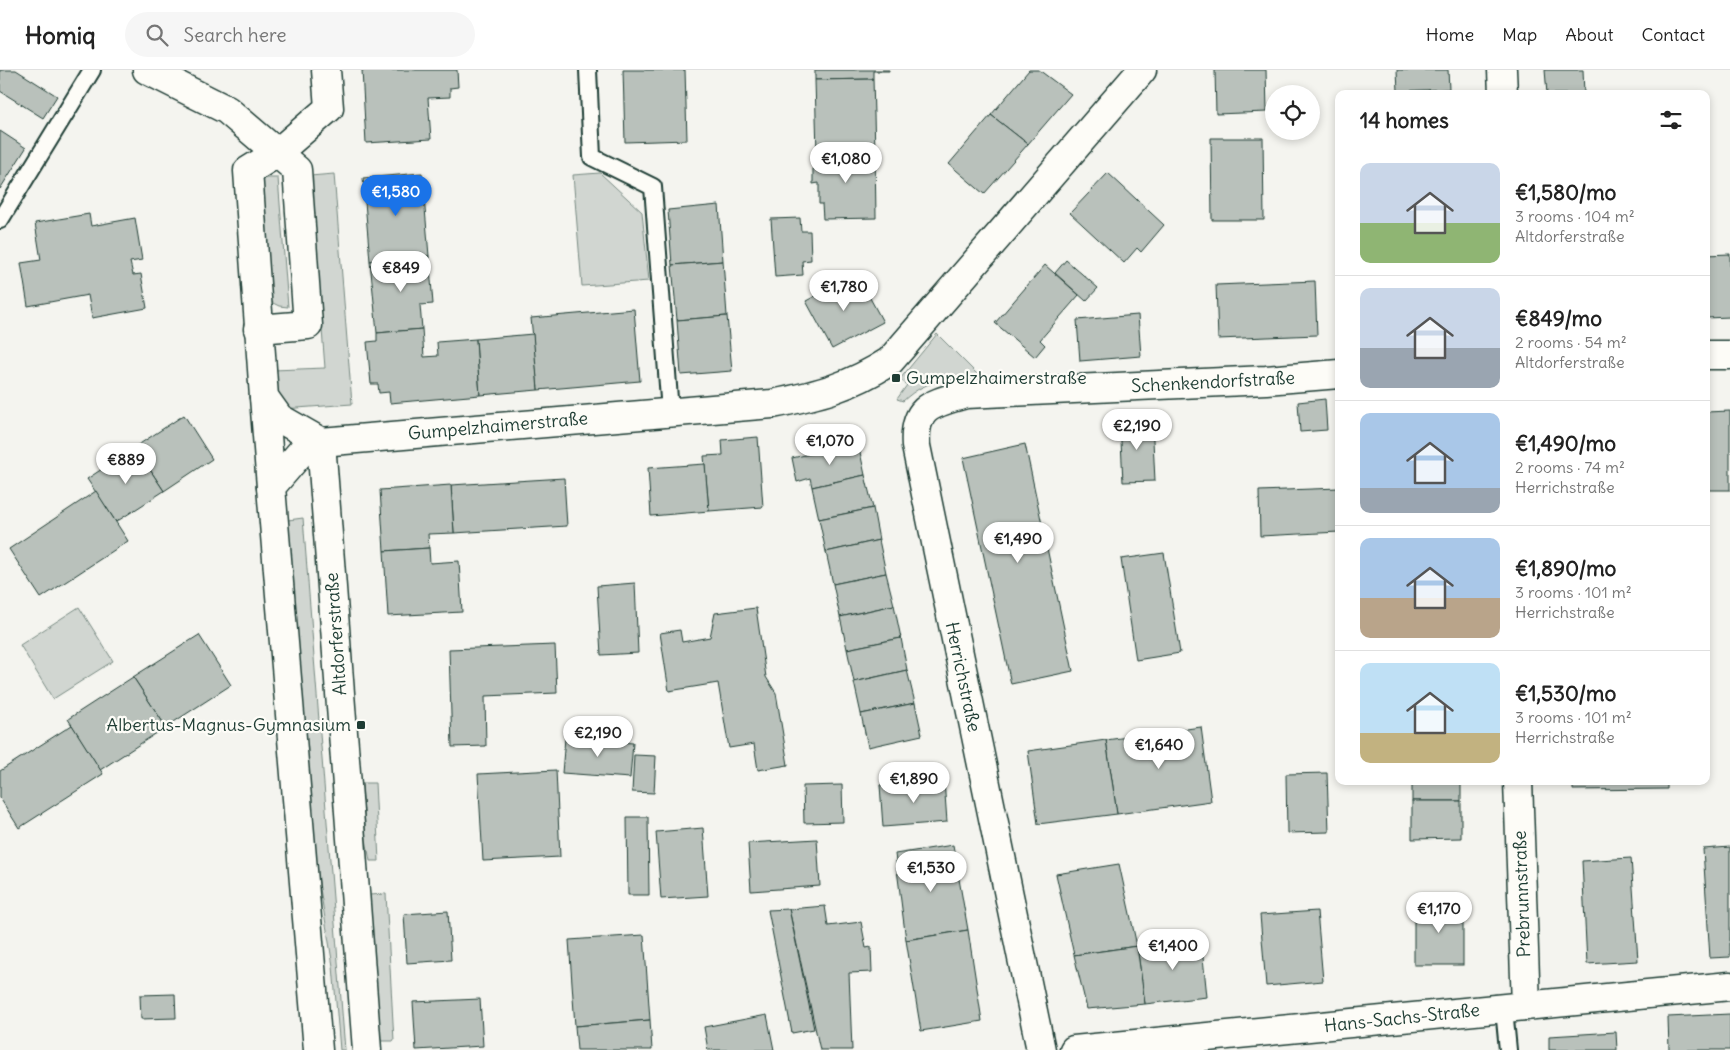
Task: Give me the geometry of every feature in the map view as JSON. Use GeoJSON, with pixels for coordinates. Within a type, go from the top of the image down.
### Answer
{"type":"FeatureCollection","features":[{"type":"Feature","properties":{"kind":"street"},"geometry":{"type":"LineString","coordinates":[[147,70],[227,110],[297,170],[308,325],[258,329]]}},
{"type":"Feature","properties":{"kind":"street"},"geometry":{"type":"LineString","coordinates":[[318,1050],[258,329],[248,171],[277,153],[329,108],[326,70]]}},
{"type":"Feature","properties":{"kind":"street","name":"Gumpelzhaimerstraße"},"geometry":{"type":"LineString","coordinates":[[271,487],[302,450],[321,442],[772,404],[820,395],[864,378],[890,361],[1142,70]]}},
{"type":"Feature","properties":{"kind":"street"},"geometry":{"type":"LineString","coordinates":[[1502,70],[1503,90]]}},
{"type":"Feature","properties":{"kind":"street"},"geometry":{"type":"LineString","coordinates":[[1710,355],[1730,354]]}},
{"type":"Feature","properties":{"kind":"street","name":"Schenkendorfstraße"},"geometry":{"type":"LineString","coordinates":[[916,420],[927,408],[966,394],[1266,380],[1335,374]]}},
{"type":"Feature","properties":{"kind":"street"},"geometry":{"type":"LineString","coordinates":[[264,397],[279,418],[321,442]]}},
{"type":"Feature","properties":{"kind":"street","name":"Herrichstraße"},"geometry":{"type":"LineString","coordinates":[[916,420],[916,446],[1041,1050]]}},
{"type":"Feature","properties":{"kind":"street","name":"Altdorferstraße"},"geometry":{"type":"LineString","coordinates":[[321,442],[367,1050]]}},
{"type":"Feature","properties":{"kind":"street","name":"Prebrunnstraße"},"geometry":{"type":"LineString","coordinates":[[1515,1007],[1518,785]]}},
{"type":"Feature","properties":{"kind":"street","name":"Hans-Sachs-Straße"},"geometry":{"type":"LineString","coordinates":[[1074,1050],[1730,986]]}},
{"type":"Feature","properties":{"kind":"lane"},"geometry":{"type":"LineString","coordinates":[[0,220],[92,70]]}},
{"type":"Feature","properties":{"kind":"lane"},"geometry":{"type":"LineString","coordinates":[[588,70],[592,157],[653,187],[670,412]]}},
{"type":"Feature","properties":{"kind":"lane"},"geometry":{"type":"LineString","coordinates":[[1508,1050],[1515,1007]]}},
{"type":"Feature","properties":{"kind":"shaded area"},"geometry":{"type":"Polygon","coordinates":[[[600,173],[642,212],[649,281],[582,286],[573,175],[600,173]]]}},
{"type":"Feature","properties":{"kind":"shaded area"},"geometry":{"type":"Polygon","coordinates":[[[334,174],[352,404],[283,409],[276,397],[273,370],[325,368],[310,176],[334,174]]]}},
{"type":"Feature","properties":{"kind":"shaded area"},"geometry":{"type":"Polygon","coordinates":[[[260,178],[278,178],[288,307],[279,306],[271,302],[260,178]]]}},
{"type":"Feature","properties":{"kind":"shaded area"},"geometry":{"type":"Polygon","coordinates":[[[937,334],[983,380],[940,381],[922,387],[903,401],[897,399],[907,385],[900,379],[937,334]]]}},
{"type":"Feature","properties":{"kind":"shaded area"},"geometry":{"type":"Polygon","coordinates":[[[303,518],[345,1050],[340,1050],[333,966],[315,859],[288,520],[303,518]]]}},
{"type":"Feature","properties":{"kind":"shaded area"},"geometry":{"type":"Polygon","coordinates":[[[79,607],[113,661],[53,699],[20,645],[79,607]]]}},
{"type":"Feature","properties":{"kind":"shaded area"},"geometry":{"type":"Polygon","coordinates":[[[362,783],[375,783],[379,861],[370,861],[366,839],[362,783]]]}},
{"type":"Feature","properties":{"kind":"shaded area"},"geometry":{"type":"Polygon","coordinates":[[[386,894],[394,1041],[377,1041],[369,895],[386,894]]]}},
{"type":"Feature","properties":{"kind":"building"},"geometry":{"type":"Polygon","coordinates":[[[0,70],[16,70],[57,96],[43,118],[0,91],[0,70]]]}},
{"type":"Feature","properties":{"kind":"building"},"geometry":{"type":"Polygon","coordinates":[[[362,70],[457,70],[458,87],[450,88],[450,97],[428,98],[431,139],[366,143],[362,70]]]}},
{"type":"Feature","properties":{"kind":"building"},"geometry":{"type":"Polygon","coordinates":[[[623,70],[685,70],[687,140],[625,142],[623,70]]]}},
{"type":"Feature","properties":{"kind":"building"},"geometry":{"type":"Polygon","coordinates":[[[815,70],[889,71],[873,71],[873,79],[815,80],[815,70]]]}},
{"type":"Feature","properties":{"kind":"building"},"geometry":{"type":"Polygon","coordinates":[[[1029,70],[1039,70],[1071,94],[1028,144],[991,115],[1029,70]]]}},
{"type":"Feature","properties":{"kind":"building"},"geometry":{"type":"Polygon","coordinates":[[[1215,70],[1266,70],[1265,112],[1216,114],[1215,70]]]}},
{"type":"Feature","properties":{"kind":"building"},"geometry":{"type":"Polygon","coordinates":[[[1397,70],[1448,70],[1449,89],[1398,90],[1397,70]]]}},
{"type":"Feature","properties":{"kind":"building"},"geometry":{"type":"Polygon","coordinates":[[[1545,70],[1583,70],[1584,90],[1547,90],[1545,70]]]}},
{"type":"Feature","properties":{"kind":"building"},"geometry":{"type":"Polygon","coordinates":[[[873,79],[875,151],[817,153],[815,80],[873,79]]]}},
{"type":"Feature","properties":{"kind":"building"},"geometry":{"type":"Polygon","coordinates":[[[991,115],[1028,144],[984,194],[949,164],[991,115]]]}},
{"type":"Feature","properties":{"kind":"building"},"geometry":{"type":"Polygon","coordinates":[[[0,131],[26,148],[0,189],[0,131]]]}},
{"type":"Feature","properties":{"kind":"building"},"geometry":{"type":"Polygon","coordinates":[[[1211,138],[1263,138],[1264,220],[1212,220],[1211,138]]]}},
{"type":"Feature","properties":{"kind":"building"},"geometry":{"type":"Polygon","coordinates":[[[875,151],[876,218],[823,219],[822,204],[819,204],[819,183],[813,184],[813,152],[875,151]]]}},
{"type":"Feature","properties":{"kind":"building"},"geometry":{"type":"Polygon","coordinates":[[[422,173],[429,256],[370,261],[363,178],[422,173]]]}},
{"type":"Feature","properties":{"kind":"building"},"geometry":{"type":"Polygon","coordinates":[[[1108,173],[1164,225],[1141,252],[1137,248],[1124,263],[1070,213],[1108,173]]]}},
{"type":"Feature","properties":{"kind":"building"},"geometry":{"type":"Polygon","coordinates":[[[719,205],[723,261],[672,265],[668,210],[719,205]]]}},
{"type":"Feature","properties":{"kind":"building"},"geometry":{"type":"Polygon","coordinates":[[[89,214],[91,226],[135,218],[142,260],[130,262],[133,275],[141,274],[147,308],[92,318],[88,295],[28,306],[21,263],[41,260],[35,223],[89,214]]]}},
{"type":"Feature","properties":{"kind":"building"},"geometry":{"type":"Polygon","coordinates":[[[800,218],[801,231],[810,231],[811,260],[802,261],[803,275],[775,277],[771,219],[800,218]]]}},
{"type":"Feature","properties":{"kind":"building"},"geometry":{"type":"Polygon","coordinates":[[[1730,254],[1730,317],[1710,318],[1710,255],[1730,254]]]}},
{"type":"Feature","properties":{"kind":"building"},"geometry":{"type":"Polygon","coordinates":[[[429,256],[433,304],[420,305],[422,329],[377,333],[370,261],[429,256]]]}},
{"type":"Feature","properties":{"kind":"building"},"geometry":{"type":"Polygon","coordinates":[[[1066,260],[1098,288],[1086,301],[1055,273],[1066,260]]]}},
{"type":"Feature","properties":{"kind":"building"},"geometry":{"type":"Polygon","coordinates":[[[723,261],[727,316],[677,320],[672,265],[723,261]]]}},
{"type":"Feature","properties":{"kind":"building"},"geometry":{"type":"Polygon","coordinates":[[[1045,265],[1079,295],[1040,340],[1045,345],[1035,357],[995,323],[1045,265]]]}},
{"type":"Feature","properties":{"kind":"building"},"geometry":{"type":"Polygon","coordinates":[[[857,274],[883,322],[832,349],[806,301],[857,274]]]}},
{"type":"Feature","properties":{"kind":"building"},"geometry":{"type":"Polygon","coordinates":[[[1315,281],[1317,335],[1218,339],[1216,285],[1315,281]]]}},
{"type":"Feature","properties":{"kind":"building"},"geometry":{"type":"Polygon","coordinates":[[[634,309],[640,381],[538,390],[531,318],[634,309]]]}},
{"type":"Feature","properties":{"kind":"building"},"geometry":{"type":"Polygon","coordinates":[[[1138,315],[1141,356],[1080,361],[1077,320],[1138,315]]]}},
{"type":"Feature","properties":{"kind":"building"},"geometry":{"type":"Polygon","coordinates":[[[727,316],[732,371],[681,375],[677,320],[727,316]]]}},
{"type":"Feature","properties":{"kind":"building"},"geometry":{"type":"Polygon","coordinates":[[[422,329],[424,357],[438,356],[437,342],[476,339],[480,395],[390,403],[389,392],[379,393],[378,384],[371,384],[367,342],[377,341],[377,333],[422,329]]]}},
{"type":"Feature","properties":{"kind":"building"},"geometry":{"type":"Polygon","coordinates":[[[533,334],[538,390],[480,395],[476,339],[533,334]]]}},
{"type":"Feature","properties":{"kind":"building"},"geometry":{"type":"Polygon","coordinates":[[[1325,399],[1327,430],[1300,432],[1298,402],[1325,399]]]}},
{"type":"Feature","properties":{"kind":"building"},"geometry":{"type":"Polygon","coordinates":[[[1730,411],[1730,490],[1710,490],[1710,412],[1730,411]]]}},
{"type":"Feature","properties":{"kind":"building"},"geometry":{"type":"Polygon","coordinates":[[[184,415],[212,459],[164,491],[135,447],[184,415]]]}},
{"type":"Feature","properties":{"kind":"building"},"geometry":{"type":"Polygon","coordinates":[[[1152,420],[1155,481],[1123,482],[1120,421],[1152,420]]]}},
{"type":"Feature","properties":{"kind":"building"},"geometry":{"type":"Polygon","coordinates":[[[758,437],[763,507],[709,511],[704,456],[723,455],[722,440],[758,437]]]}},
{"type":"Feature","properties":{"kind":"building"},"geometry":{"type":"Polygon","coordinates":[[[858,443],[865,475],[812,487],[810,478],[797,482],[792,458],[858,443]]]}},
{"type":"Feature","properties":{"kind":"building"},"geometry":{"type":"Polygon","coordinates":[[[1025,444],[1073,671],[1011,684],[963,458],[1025,444]]]}},
{"type":"Feature","properties":{"kind":"building"},"geometry":{"type":"Polygon","coordinates":[[[135,447],[164,491],[116,522],[87,479],[135,447]]]}},
{"type":"Feature","properties":{"kind":"building"},"geometry":{"type":"Polygon","coordinates":[[[705,464],[709,511],[651,516],[648,468],[705,464]]]}},
{"type":"Feature","properties":{"kind":"building"},"geometry":{"type":"Polygon","coordinates":[[[865,475],[873,508],[819,519],[812,487],[865,475]]]}},
{"type":"Feature","properties":{"kind":"building"},"geometry":{"type":"Polygon","coordinates":[[[564,478],[567,526],[454,533],[451,485],[564,478]]]}},
{"type":"Feature","properties":{"kind":"building"},"geometry":{"type":"Polygon","coordinates":[[[451,485],[454,533],[428,534],[429,548],[384,551],[380,490],[451,485]]]}},
{"type":"Feature","properties":{"kind":"building"},"geometry":{"type":"Polygon","coordinates":[[[1335,488],[1335,532],[1260,536],[1259,491],[1335,488]]]}},
{"type":"Feature","properties":{"kind":"building"},"geometry":{"type":"Polygon","coordinates":[[[96,491],[128,541],[41,598],[9,549],[96,491]]]}},
{"type":"Feature","properties":{"kind":"building"},"geometry":{"type":"Polygon","coordinates":[[[873,508],[879,540],[826,552],[819,519],[873,508]]]}},
{"type":"Feature","properties":{"kind":"building"},"geometry":{"type":"Polygon","coordinates":[[[879,540],[886,573],[833,584],[826,552],[879,540]]]}},
{"type":"Feature","properties":{"kind":"building"},"geometry":{"type":"Polygon","coordinates":[[[429,548],[430,563],[459,561],[462,612],[388,616],[384,551],[429,548]]]}},
{"type":"Feature","properties":{"kind":"building"},"geometry":{"type":"Polygon","coordinates":[[[1164,553],[1180,653],[1136,660],[1121,559],[1164,553]]]}},
{"type":"Feature","properties":{"kind":"building"},"geometry":{"type":"Polygon","coordinates":[[[886,573],[894,605],[840,617],[833,584],[886,573]]]}},
{"type":"Feature","properties":{"kind":"building"},"geometry":{"type":"Polygon","coordinates":[[[635,583],[638,653],[601,655],[597,586],[635,583]]]}},
{"type":"Feature","properties":{"kind":"building"},"geometry":{"type":"Polygon","coordinates":[[[894,605],[901,638],[847,649],[840,617],[894,605]]]}},
{"type":"Feature","properties":{"kind":"building"},"geometry":{"type":"Polygon","coordinates":[[[756,608],[766,677],[776,693],[788,765],[758,770],[754,744],[729,748],[718,683],[669,691],[660,633],[680,630],[682,642],[710,637],[715,613],[756,608]]]}},
{"type":"Feature","properties":{"kind":"building"},"geometry":{"type":"Polygon","coordinates":[[[199,635],[231,685],[166,727],[133,677],[199,635]]]}},
{"type":"Feature","properties":{"kind":"building"},"geometry":{"type":"Polygon","coordinates":[[[901,638],[907,670],[854,682],[847,649],[901,638]]]}},
{"type":"Feature","properties":{"kind":"building"},"geometry":{"type":"Polygon","coordinates":[[[555,645],[557,693],[485,696],[486,746],[452,747],[449,649],[555,645]]]}},
{"type":"Feature","properties":{"kind":"building"},"geometry":{"type":"Polygon","coordinates":[[[907,670],[915,703],[861,714],[854,682],[907,670]]]}},
{"type":"Feature","properties":{"kind":"building"},"geometry":{"type":"Polygon","coordinates":[[[133,677],[166,727],[100,770],[68,719],[133,677]]]}},
{"type":"Feature","properties":{"kind":"building"},"geometry":{"type":"Polygon","coordinates":[[[915,703],[922,735],[868,747],[861,714],[915,703]]]}},
{"type":"Feature","properties":{"kind":"building"},"geometry":{"type":"Polygon","coordinates":[[[72,725],[103,774],[19,828],[0,798],[0,771],[72,725]]]}},
{"type":"Feature","properties":{"kind":"building"},"geometry":{"type":"Polygon","coordinates":[[[1201,727],[1211,801],[1117,814],[1106,740],[1201,727]]]}},
{"type":"Feature","properties":{"kind":"building"},"geometry":{"type":"Polygon","coordinates":[[[565,738],[633,743],[630,778],[562,773],[565,738]]]}},
{"type":"Feature","properties":{"kind":"building"},"geometry":{"type":"Polygon","coordinates":[[[1106,740],[1117,814],[1038,824],[1028,751],[1106,740]]]}},
{"type":"Feature","properties":{"kind":"building"},"geometry":{"type":"Polygon","coordinates":[[[634,755],[656,756],[654,793],[632,792],[634,755]]]}},
{"type":"Feature","properties":{"kind":"building"},"geometry":{"type":"Polygon","coordinates":[[[556,770],[560,857],[483,861],[478,774],[556,770]]]}},
{"type":"Feature","properties":{"kind":"building"},"geometry":{"type":"Polygon","coordinates":[[[1327,773],[1329,832],[1287,833],[1286,774],[1327,773]]]}},
{"type":"Feature","properties":{"kind":"building"},"geometry":{"type":"Polygon","coordinates":[[[944,780],[947,822],[883,827],[880,785],[944,780]]]}},
{"type":"Feature","properties":{"kind":"building"},"geometry":{"type":"Polygon","coordinates":[[[842,785],[843,822],[804,823],[803,786],[842,785]]]}},
{"type":"Feature","properties":{"kind":"building"},"geometry":{"type":"Polygon","coordinates":[[[1412,785],[1461,785],[1461,801],[1412,801],[1412,785]]]}},
{"type":"Feature","properties":{"kind":"building"},"geometry":{"type":"Polygon","coordinates":[[[1573,785],[1667,785],[1667,789],[1573,790],[1573,785]]]}},
{"type":"Feature","properties":{"kind":"building"},"geometry":{"type":"Polygon","coordinates":[[[1412,801],[1461,801],[1461,838],[1412,839],[1412,801]]]}},
{"type":"Feature","properties":{"kind":"building"},"geometry":{"type":"Polygon","coordinates":[[[627,817],[648,817],[649,895],[628,895],[627,817]]]}},
{"type":"Feature","properties":{"kind":"building"},"geometry":{"type":"Polygon","coordinates":[[[703,828],[708,896],[661,899],[656,832],[703,828]]]}},
{"type":"Feature","properties":{"kind":"building"},"geometry":{"type":"Polygon","coordinates":[[[817,839],[820,886],[751,891],[748,843],[817,839]]]}},
{"type":"Feature","properties":{"kind":"building"},"geometry":{"type":"Polygon","coordinates":[[[953,845],[968,930],[906,940],[895,854],[953,845]]]}},
{"type":"Feature","properties":{"kind":"building"},"geometry":{"type":"Polygon","coordinates":[[[1730,847],[1730,957],[1710,958],[1703,849],[1730,847]]]}},
{"type":"Feature","properties":{"kind":"building"},"geometry":{"type":"Polygon","coordinates":[[[1631,858],[1638,961],[1587,964],[1582,861],[1631,858]]]}},
{"type":"Feature","properties":{"kind":"building"},"geometry":{"type":"Polygon","coordinates":[[[1119,864],[1137,946],[1074,955],[1056,874],[1119,864]]]}},
{"type":"Feature","properties":{"kind":"building"},"geometry":{"type":"Polygon","coordinates":[[[1414,904],[1463,904],[1463,965],[1414,965],[1414,904]]]}},
{"type":"Feature","properties":{"kind":"building"},"geometry":{"type":"Polygon","coordinates":[[[825,906],[828,926],[861,922],[866,948],[871,947],[872,972],[849,973],[852,1050],[820,1050],[789,909],[825,906]]]}},
{"type":"Feature","properties":{"kind":"building"},"geometry":{"type":"Polygon","coordinates":[[[789,909],[814,1029],[792,1033],[768,910],[789,909]]]}},
{"type":"Feature","properties":{"kind":"building"},"geometry":{"type":"Polygon","coordinates":[[[448,911],[451,960],[407,963],[404,914],[448,911]]]}},
{"type":"Feature","properties":{"kind":"building"},"geometry":{"type":"Polygon","coordinates":[[[1317,911],[1323,981],[1266,986],[1260,915],[1317,911]]]}},
{"type":"Feature","properties":{"kind":"building"},"geometry":{"type":"Polygon","coordinates":[[[968,930],[982,1021],[921,1031],[906,940],[968,930]]]}},
{"type":"Feature","properties":{"kind":"building"},"geometry":{"type":"Polygon","coordinates":[[[644,935],[650,1020],[575,1026],[569,940],[644,935]]]}},
{"type":"Feature","properties":{"kind":"building"},"geometry":{"type":"Polygon","coordinates":[[[1201,938],[1207,997],[1145,1004],[1137,946],[1201,938]]]}},
{"type":"Feature","properties":{"kind":"building"},"geometry":{"type":"Polygon","coordinates":[[[1137,946],[1145,1004],[1087,1009],[1074,955],[1137,946]]]}},
{"type":"Feature","properties":{"kind":"building"},"geometry":{"type":"Polygon","coordinates":[[[175,994],[176,1018],[141,1019],[140,995],[175,994]]]}},
{"type":"Feature","properties":{"kind":"building"},"geometry":{"type":"Polygon","coordinates":[[[480,999],[483,1046],[416,1050],[413,1002],[480,999]]]}},
{"type":"Feature","properties":{"kind":"building"},"geometry":{"type":"Polygon","coordinates":[[[1730,1014],[1730,1050],[1669,1050],[1668,1017],[1730,1014]]]}},
{"type":"Feature","properties":{"kind":"building"},"geometry":{"type":"Polygon","coordinates":[[[767,1015],[774,1050],[708,1050],[704,1027],[767,1015]]]}},
{"type":"Feature","properties":{"kind":"building"},"geometry":{"type":"Polygon","coordinates":[[[650,1020],[652,1050],[577,1050],[575,1026],[650,1020]]]}},
{"type":"Feature","properties":{"kind":"building"},"geometry":{"type":"Polygon","coordinates":[[[1616,1032],[1617,1050],[1549,1050],[1549,1036],[1616,1032]]]}},
{"type":"Feature","properties":{"kind":"place","name":"Gumpelzhaimerstraße"},"geometry":{"type":"Point","coordinates":[896,378]}},
{"type":"Feature","properties":{"kind":"place","name":"Albertus-Magnus-Gymnasium"},"geometry":{"type":"Point","coordinates":[361,725]}}]}
